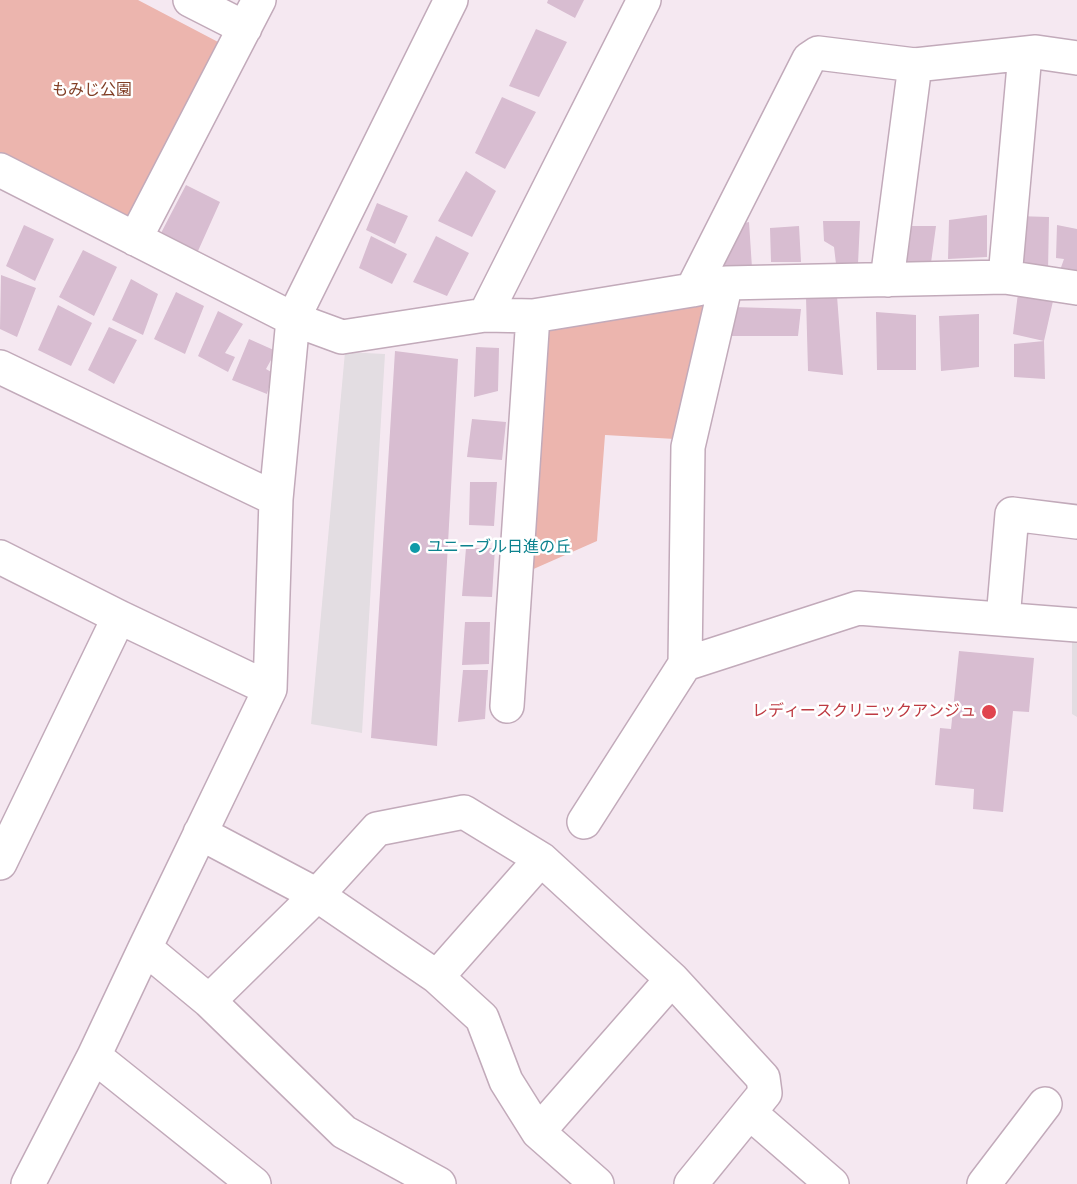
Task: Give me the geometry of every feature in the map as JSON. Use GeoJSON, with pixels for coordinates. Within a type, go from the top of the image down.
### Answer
{"type":"FeatureCollection","features":[{"type":"Feature","properties":{"kind":"street"},"geometry":{"type":"LineString","coordinates":[[135,239],[252,14],[190,0]]}},
{"type":"Feature","properties":{"kind":"street"},"geometry":{"type":"LineString","coordinates":[[28,1184],[94,1056],[270,689],[276,499],[293,319],[451,0]]}},
{"type":"Feature","properties":{"kind":"street"},"geometry":{"type":"LineString","coordinates":[[485,315],[644,0]]}},
{"type":"Feature","properties":{"kind":"street"},"geometry":{"type":"LineString","coordinates":[[693,290],[809,59],[818,53],[915,65],[1036,52],[1077,58]]}},
{"type":"Feature","properties":{"kind":"street"},"geometry":{"type":"LineString","coordinates":[[1005,277],[1025,54]]}},
{"type":"Feature","properties":{"kind":"street"},"geometry":{"type":"LineString","coordinates":[[887,280],[915,65]]}},
{"type":"Feature","properties":{"kind":"street"},"geometry":{"type":"LineString","coordinates":[[0,170],[293,319],[342,337],[485,315],[533,316],[726,283],[1005,277],[1077,293]]}},
{"type":"Feature","properties":{"kind":"street"},"geometry":{"type":"LineString","coordinates":[[584,822],[685,664],[688,447],[726,283]]}},
{"type":"Feature","properties":{"kind":"street"},"geometry":{"type":"LineString","coordinates":[[507,706],[533,316]]}},
{"type":"Feature","properties":{"kind":"street"},"geometry":{"type":"LineString","coordinates":[[0,367],[276,499]]}},
{"type":"Feature","properties":{"kind":"street"},"geometry":{"type":"LineString","coordinates":[[1003,619],[1011,514],[1077,522]]}},
{"type":"Feature","properties":{"kind":"street"},"geometry":{"type":"LineString","coordinates":[[0,557],[118,617],[270,689]]}},
{"type":"Feature","properties":{"kind":"street"},"geometry":{"type":"LineString","coordinates":[[685,664],[858,608],[1077,625]]}},
{"type":"Feature","properties":{"kind":"street"},"geometry":{"type":"LineString","coordinates":[[0,863],[118,617]]}},
{"type":"Feature","properties":{"kind":"street"},"geometry":{"type":"LineString","coordinates":[[209,1002],[317,895],[377,829],[464,812],[541,859],[672,979],[763,1078],[765,1093],[691,1184]]}},
{"type":"Feature","properties":{"kind":"street"},"geometry":{"type":"LineString","coordinates":[[200,833],[317,895],[437,976],[482,1018],[506,1081],[538,1132],[597,1184]]}},
{"type":"Feature","properties":{"kind":"street"},"geometry":{"type":"LineString","coordinates":[[437,976],[541,859]]}},
{"type":"Feature","properties":{"kind":"street"},"geometry":{"type":"LineString","coordinates":[[145,948],[209,1002],[344,1132],[439,1184]]}},
{"type":"Feature","properties":{"kind":"street"},"geometry":{"type":"LineString","coordinates":[[538,1132],[672,979]]}},
{"type":"Feature","properties":{"kind":"street"},"geometry":{"type":"LineString","coordinates":[[94,1056],[254,1184]]}},
{"type":"Feature","properties":{"kind":"street"},"geometry":{"type":"LineString","coordinates":[[984,1184],[1045,1104]]}},
{"type":"Feature","properties":{"kind":"street"},"geometry":{"type":"LineString","coordinates":[[750,1113],[832,1184]]}},
{"type":"Feature","properties":{"kind":"green space","name":"もみじ公園"},"geometry":{"type":"Polygon","coordinates":[[[0,0],[138,0],[220,43],[126,223],[0,159],[0,0]]]}},
{"type":"Feature","properties":{"kind":"green space"},"geometry":{"type":"Polygon","coordinates":[[[711,296],[675,439],[605,435],[597,541],[529,571],[541,323],[711,296]]]}},
{"type":"Feature","properties":{"kind":"shaded area"},"geometry":{"type":"Polygon","coordinates":[[[345,352],[385,354],[362,733],[311,724],[345,352]]]}},
{"type":"Feature","properties":{"kind":"shaded area"},"geometry":{"type":"Polygon","coordinates":[[[1072,635],[1077,635],[1077,717],[1072,714],[1072,635]]]}},
{"type":"Feature","properties":{"kind":"building"},"geometry":{"type":"Polygon","coordinates":[[[548,0],[584,0],[575,18],[547,3],[548,0]]]}},
{"type":"Feature","properties":{"kind":"building"},"geometry":{"type":"Polygon","coordinates":[[[536,29],[567,42],[539,97],[509,86],[536,29]]]}},
{"type":"Feature","properties":{"kind":"building"},"geometry":{"type":"Polygon","coordinates":[[[502,97],[536,112],[505,169],[475,153],[502,97]]]}},
{"type":"Feature","properties":{"kind":"building"},"geometry":{"type":"Polygon","coordinates":[[[466,171],[496,191],[472,237],[438,221],[466,171]]]}},
{"type":"Feature","properties":{"kind":"building"},"geometry":{"type":"Polygon","coordinates":[[[186,185],[220,202],[198,251],[161,233],[186,185]]]}},
{"type":"Feature","properties":{"kind":"building"},"geometry":{"type":"Polygon","coordinates":[[[377,203],[408,216],[395,244],[366,230],[377,203]]]}},
{"type":"Feature","properties":{"kind":"building"},"geometry":{"type":"Polygon","coordinates":[[[987,215],[987,257],[948,259],[949,220],[987,215]]]}},
{"type":"Feature","properties":{"kind":"building"},"geometry":{"type":"Polygon","coordinates":[[[1016,216],[1049,217],[1048,271],[1014,271],[1016,216]]]}},
{"type":"Feature","properties":{"kind":"building"},"geometry":{"type":"Polygon","coordinates":[[[823,221],[860,221],[858,264],[836,264],[834,247],[824,241],[823,221]]]}},
{"type":"Feature","properties":{"kind":"building"},"geometry":{"type":"Polygon","coordinates":[[[749,222],[752,268],[722,270],[721,228],[749,222]]]}},
{"type":"Feature","properties":{"kind":"building"},"geometry":{"type":"Polygon","coordinates":[[[24,225],[54,239],[35,281],[6,266],[24,225]]]}},
{"type":"Feature","properties":{"kind":"building"},"geometry":{"type":"Polygon","coordinates":[[[1057,225],[1077,229],[1077,273],[1059,273],[1064,259],[1056,258],[1057,225]]]}},
{"type":"Feature","properties":{"kind":"building"},"geometry":{"type":"Polygon","coordinates":[[[799,226],[801,262],[771,262],[770,228],[799,226]]]}},
{"type":"Feature","properties":{"kind":"building"},"geometry":{"type":"Polygon","coordinates":[[[904,226],[936,226],[930,270],[901,269],[904,226]]]}},
{"type":"Feature","properties":{"kind":"building"},"geometry":{"type":"Polygon","coordinates":[[[371,236],[407,254],[392,284],[359,268],[371,236]]]}},
{"type":"Feature","properties":{"kind":"building"},"geometry":{"type":"Polygon","coordinates":[[[436,236],[469,253],[447,296],[413,282],[436,236]]]}},
{"type":"Feature","properties":{"kind":"building"},"geometry":{"type":"Polygon","coordinates":[[[83,250],[117,267],[94,316],[59,297],[83,250]]]}},
{"type":"Feature","properties":{"kind":"building"},"geometry":{"type":"Polygon","coordinates":[[[1,275],[36,288],[17,337],[0,329],[1,275]]]}},
{"type":"Feature","properties":{"kind":"building"},"geometry":{"type":"Polygon","coordinates":[[[131,279],[158,294],[143,335],[112,320],[131,279]]]}},
{"type":"Feature","properties":{"kind":"building"},"geometry":{"type":"Polygon","coordinates":[[[176,292],[204,306],[185,354],[154,339],[176,292]]]}},
{"type":"Feature","properties":{"kind":"building"},"geometry":{"type":"Polygon","coordinates":[[[1018,293],[1053,301],[1044,341],[1013,334],[1018,293]]]}},
{"type":"Feature","properties":{"kind":"building"},"geometry":{"type":"Polygon","coordinates":[[[837,296],[843,375],[808,371],[806,297],[837,296]]]}},
{"type":"Feature","properties":{"kind":"building"},"geometry":{"type":"Polygon","coordinates":[[[58,305],[92,323],[71,366],[38,350],[58,305]]]}},
{"type":"Feature","properties":{"kind":"building"},"geometry":{"type":"Polygon","coordinates":[[[733,307],[801,309],[798,336],[732,336],[733,307]]]}},
{"type":"Feature","properties":{"kind":"building"},"geometry":{"type":"Polygon","coordinates":[[[218,311],[243,324],[225,353],[235,357],[228,372],[198,356],[218,311]]]}},
{"type":"Feature","properties":{"kind":"building"},"geometry":{"type":"Polygon","coordinates":[[[876,312],[916,315],[916,370],[877,370],[876,312]]]}},
{"type":"Feature","properties":{"kind":"building"},"geometry":{"type":"Polygon","coordinates":[[[979,314],[979,367],[941,371],[939,316],[979,314]]]}},
{"type":"Feature","properties":{"kind":"building"},"geometry":{"type":"Polygon","coordinates":[[[109,327],[137,340],[114,384],[88,370],[109,327]]]}},
{"type":"Feature","properties":{"kind":"building"},"geometry":{"type":"Polygon","coordinates":[[[249,339],[276,351],[266,369],[273,373],[267,394],[232,380],[249,339]]]}},
{"type":"Feature","properties":{"kind":"building"},"geometry":{"type":"Polygon","coordinates":[[[1044,341],[1045,379],[1014,377],[1014,344],[1044,341]]]}},
{"type":"Feature","properties":{"kind":"building"},"geometry":{"type":"Polygon","coordinates":[[[476,347],[499,348],[498,391],[474,397],[476,347]]]}},
{"type":"Feature","properties":{"kind":"building","name":"ユニーブル日進の丘"},"geometry":{"type":"Polygon","coordinates":[[[395,351],[458,359],[437,746],[371,738],[395,351]]]}},
{"type":"Feature","properties":{"kind":"building"},"geometry":{"type":"Polygon","coordinates":[[[472,419],[506,422],[502,460],[467,457],[472,419]]]}},
{"type":"Feature","properties":{"kind":"building"},"geometry":{"type":"Polygon","coordinates":[[[470,482],[497,482],[494,526],[469,525],[470,482]]]}},
{"type":"Feature","properties":{"kind":"building"},"geometry":{"type":"Polygon","coordinates":[[[466,548],[495,548],[492,597],[462,596],[466,548]]]}},
{"type":"Feature","properties":{"kind":"building"},"geometry":{"type":"Polygon","coordinates":[[[465,622],[490,622],[489,664],[462,665],[465,622]]]}},
{"type":"Feature","properties":{"kind":"building"},"geometry":{"type":"Polygon","coordinates":[[[959,651],[1034,658],[1029,712],[1013,711],[1003,812],[973,809],[974,789],[935,785],[940,728],[951,729],[959,651]]]}},
{"type":"Feature","properties":{"kind":"building"},"geometry":{"type":"Polygon","coordinates":[[[463,670],[488,670],[485,719],[458,722],[463,670]]]}},
{"type":"Feature","properties":{"kind":"place","name":"ユニーブル日進の丘"},"geometry":{"type":"Point","coordinates":[415,548]}},
{"type":"Feature","properties":{"kind":"place","name":"レディースクリニックアンジュ"},"geometry":{"type":"Point","coordinates":[989,712]}}]}
